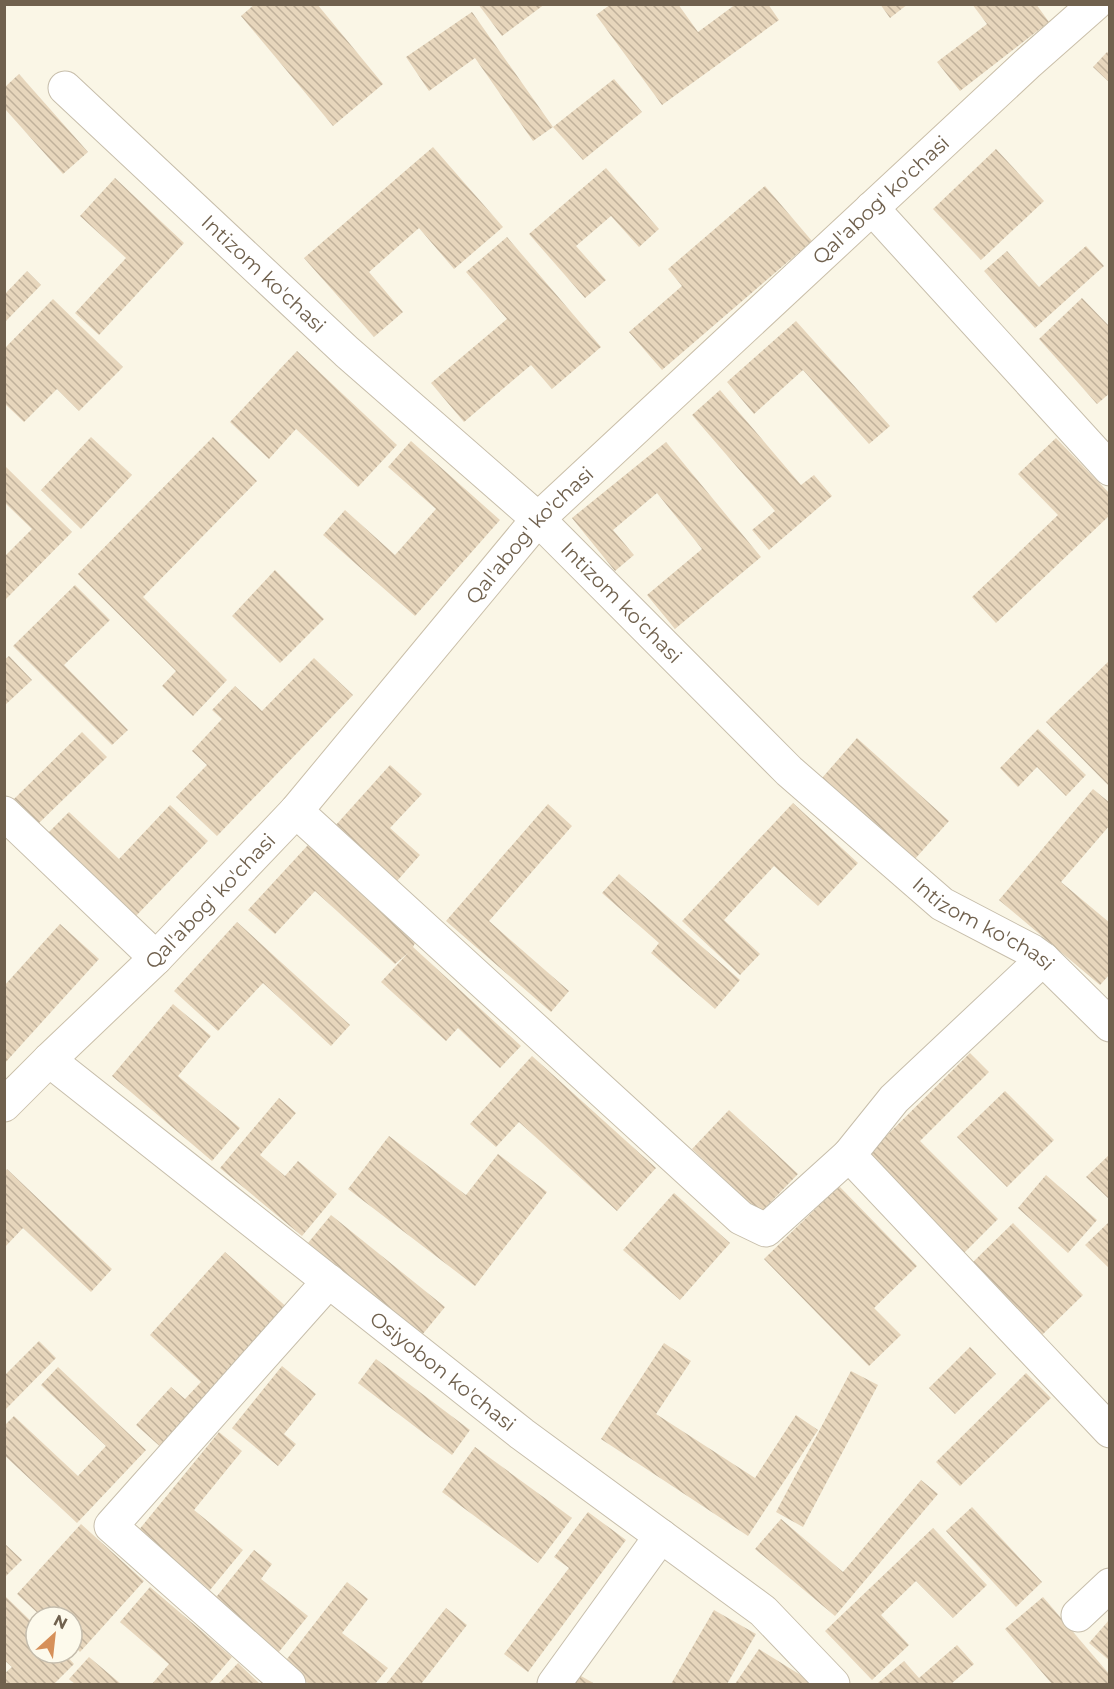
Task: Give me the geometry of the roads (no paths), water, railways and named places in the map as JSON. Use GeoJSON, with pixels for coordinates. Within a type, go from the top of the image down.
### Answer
{"type":"FeatureCollection","features":[{"type":"Feature","properties":{"kind":"street","name":"Qal'abog' ko'chasi"},"geometry":{"type":"LineString","coordinates":[[4,1106],[156,958],[296,811],[538,519],[1027,64],[1095,4]]}},
{"type":"Feature","properties":{"kind":"street","name":"Intizom ko'chasi"},"geometry":{"type":"LineString","coordinates":[[65,88],[347,352],[538,519],[789,771],[942,904],[1043,959],[1110,1025]]}},
{"type":"Feature","properties":{"kind":"street"},"geometry":{"type":"LineString","coordinates":[[872,208],[1110,469]]}},
{"type":"Feature","properties":{"kind":"street"},"geometry":{"type":"LineString","coordinates":[[296,811],[741,1218],[766,1230],[849,1155],[894,1099],[1043,959]]}},
{"type":"Feature","properties":{"kind":"street"},"geometry":{"type":"LineString","coordinates":[[4,813],[156,958]]}},
{"type":"Feature","properties":{"kind":"street","name":"Osiyobon ko'chasi"},"geometry":{"type":"LineString","coordinates":[[49,1060],[522,1434],[764,1611],[833,1684]]}},
{"type":"Feature","properties":{"kind":"street"},"geometry":{"type":"LineString","coordinates":[[849,1155],[1110,1431]]}},
{"type":"Feature","properties":{"kind":"street"},"geometry":{"type":"LineString","coordinates":[[289,1684],[111,1526],[330,1281]]}},
{"type":"Feature","properties":{"kind":"street"},"geometry":{"type":"LineString","coordinates":[[554,1684],[661,1536]]}},
{"type":"Feature","properties":{"kind":"street"},"geometry":{"type":"LineString","coordinates":[[1078,1615],[1110,1584]]}}]}
